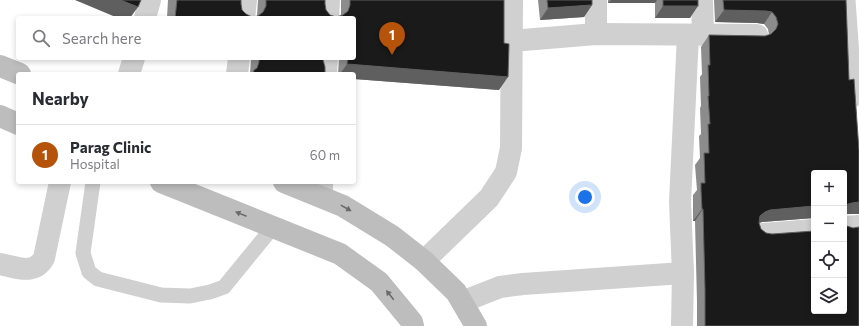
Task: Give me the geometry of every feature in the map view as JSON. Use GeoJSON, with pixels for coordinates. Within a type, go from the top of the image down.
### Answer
{"type":"FeatureCollection","features":[{"type":"Feature","properties":{"kind":"street"},"geometry":{"type":"LineString","coordinates":[[146,16],[150,0]]}},
{"type":"Feature","properties":{"kind":"street"},"geometry":{"type":"LineString","coordinates":[[244,16],[246,0]]}},
{"type":"Feature","properties":{"kind":"street"},"geometry":{"type":"LineString","coordinates":[[328,16],[329,0]]}},
{"type":"Feature","properties":{"kind":"street"},"geometry":{"type":"LineString","coordinates":[[424,261],[489,198],[506,172],[511,148],[512,0]]}},
{"type":"Feature","properties":{"kind":"street"},"geometry":{"type":"LineString","coordinates":[[596,0],[596,34]]}},
{"type":"Feature","properties":{"kind":"street"},"geometry":{"type":"LineString","coordinates":[[682,326],[683,273],[680,202],[695,35],[702,0]]}},
{"type":"Feature","properties":{"kind":"street"},"geometry":{"type":"LineString","coordinates":[[511,41],[596,34],[757,35]]}},
{"type":"Feature","properties":{"kind":"street"},"geometry":{"type":"LineString","coordinates":[[130,72],[133,60]]}},
{"type":"Feature","properties":{"kind":"street"},"geometry":{"type":"LineString","coordinates":[[237,72],[239,60]]}},
{"type":"Feature","properties":{"kind":"street"},"geometry":{"type":"LineString","coordinates":[[326,72],[327,60]]}},
{"type":"Feature","properties":{"kind":"street"},"geometry":{"type":"LineString","coordinates":[[0,66],[16,72]]}},
{"type":"Feature","properties":{"kind":"street"},"geometry":{"type":"LineString","coordinates":[[0,116],[16,123]]}},
{"type":"Feature","properties":{"kind":"street"},"geometry":{"type":"LineString","coordinates":[[0,264],[26,269],[35,268],[41,264],[44,258],[60,184]]}},
{"type":"Feature","properties":{"kind":"street"},"geometry":{"type":"LineString","coordinates":[[166,184],[340,254],[379,282],[412,322],[413,326]]}},
{"type":"Feature","properties":{"kind":"street"},"geometry":{"type":"LineString","coordinates":[[294,184],[322,190],[343,206],[392,236],[424,261],[456,292],[476,326]]}},
{"type":"Feature","properties":{"kind":"street"},"geometry":{"type":"LineString","coordinates":[[847,227],[859,226]]}},
{"type":"Feature","properties":{"kind":"street"},"geometry":{"type":"LineString","coordinates":[[763,234],[811,230]]}},
{"type":"Feature","properties":{"kind":"street"},"geometry":{"type":"LineString","coordinates":[[462,302],[500,287],[683,273]]}},
{"type":"Feature","properties":{"kind":"lane"},"geometry":{"type":"LineString","coordinates":[[848,0],[856,115]]}},
{"type":"Feature","properties":{"kind":"lane"},"geometry":{"type":"LineString","coordinates":[[94,184],[83,253],[89,272],[98,279],[161,295],[190,296],[210,292],[224,287],[273,227]]}},
{"type":"Feature","properties":{"kind":"building"},"geometry":{"type":"Polygon","coordinates":[[[120,0],[141,0],[138,7],[120,0]]]}},
{"type":"Feature","properties":{"kind":"building"},"geometry":{"type":"Polygon","coordinates":[[[177,0],[241,0],[242,10],[250,16],[175,16],[177,0]]]}},
{"type":"Feature","properties":{"kind":"building"},"geometry":{"type":"Polygon","coordinates":[[[266,0],[325,0],[326,10],[333,16],[258,16],[263,12],[266,6],[266,0]]]}},
{"type":"Feature","properties":{"kind":"building"},"geometry":{"type":"Polygon","coordinates":[[[350,0],[504,0],[504,43],[509,44],[508,77],[347,64],[348,60],[356,60],[356,16],[340,16],[348,11],[350,0]]]}},
{"type":"Feature","properties":{"kind":"building"},"geometry":{"type":"Polygon","coordinates":[[[547,0],[592,0],[592,5],[548,8],[547,0]]]}},
{"type":"Feature","properties":{"kind":"building"},"geometry":{"type":"Polygon","coordinates":[[[663,0],[698,0],[698,6],[663,6],[663,0]]]}},
{"type":"Feature","properties":{"kind":"building"},"geometry":{"type":"Polygon","coordinates":[[[723,0],[846,0],[849,80],[854,79],[859,151],[859,202],[847,204],[847,170],[811,170],[811,206],[770,210],[760,216],[759,223],[761,229],[766,233],[772,234],[811,231],[811,314],[847,314],[847,226],[853,228],[859,227],[859,326],[705,326],[703,209],[701,183],[705,183],[704,153],[709,153],[709,35],[765,36],[771,34],[776,29],[778,24],[776,17],[772,12],[724,10],[723,0]]]}},
{"type":"Feature","properties":{"kind":"building"},"geometry":{"type":"Polygon","coordinates":[[[259,60],[323,60],[325,72],[254,72],[259,60]]]}},
{"type":"Feature","properties":{"kind":"place","name":"Parag Clinic"},"geometry":{"type":"Point","coordinates":[392,55]}}]}
